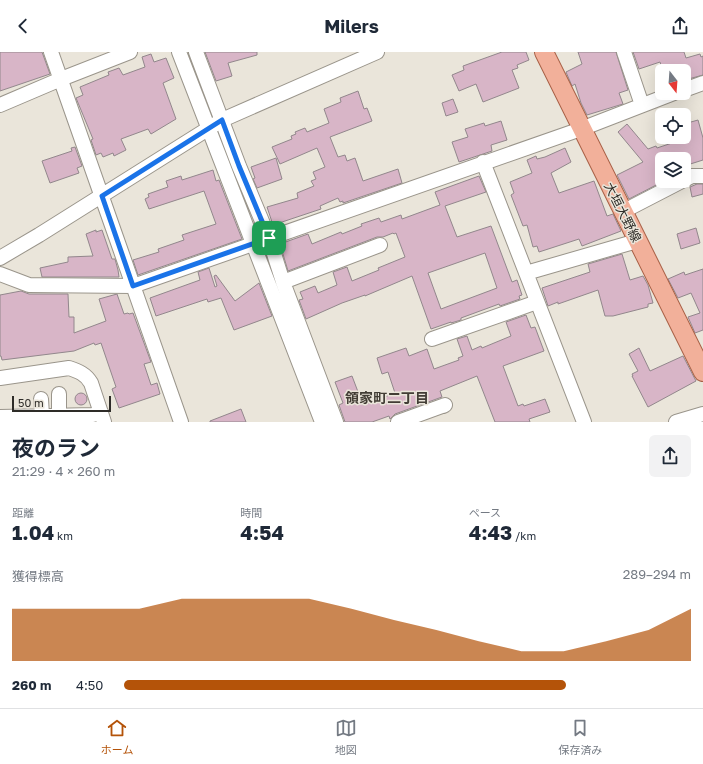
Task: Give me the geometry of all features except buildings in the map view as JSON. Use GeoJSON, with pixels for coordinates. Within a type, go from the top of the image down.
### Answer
{"type":"FeatureCollection","features":[{"type":"Feature","properties":{"kind":"main road","name":"大垣大野線"},"geometry":{"type":"LineString","coordinates":[[544,52],[622,212],[703,372]]}},
{"type":"Feature","properties":{"kind":"street"},"geometry":{"type":"LineString","coordinates":[[51,52],[181,422]]}},
{"type":"Feature","properties":{"kind":"street"},"geometry":{"type":"LineString","coordinates":[[0,105],[130,52]]}},
{"type":"Feature","properties":{"kind":"street"},"geometry":{"type":"LineString","coordinates":[[179,52],[322,422]]}},
{"type":"Feature","properties":{"kind":"street"},"geometry":{"type":"LineString","coordinates":[[196,52],[239,166],[269,238],[283,282],[336,422]]}},
{"type":"Feature","properties":{"kind":"street"},"geometry":{"type":"LineString","coordinates":[[0,258],[222,120],[377,52]]}},
{"type":"Feature","properties":{"kind":"street"},"geometry":{"type":"LineString","coordinates":[[624,52],[642,105]]}},
{"type":"Feature","properties":{"kind":"street"},"geometry":{"type":"LineString","coordinates":[[691,87],[703,83]]}},
{"type":"Feature","properties":{"kind":"street"},"geometry":{"type":"LineString","coordinates":[[0,274],[29,285],[133,286],[483,162],[581,129],[655,100]]}},
{"type":"Feature","properties":{"kind":"street"},"geometry":{"type":"LineString","coordinates":[[483,162],[584,422]]}},
{"type":"Feature","properties":{"kind":"street"},"geometry":{"type":"LineString","coordinates":[[691,176],[703,176]]}},
{"type":"Feature","properties":{"kind":"street"},"geometry":{"type":"LineString","coordinates":[[622,212],[668,188]]}},
{"type":"Feature","properties":{"kind":"street"},"geometry":{"type":"LineString","coordinates":[[526,273],[637,241]]}},
{"type":"Feature","properties":{"kind":"street"},"geometry":{"type":"LineString","coordinates":[[283,282],[380,244]]}},
{"type":"Feature","properties":{"kind":"street"},"geometry":{"type":"LineString","coordinates":[[432,340],[537,302]]}},
{"type":"Feature","properties":{"kind":"street"},"geometry":{"type":"LineString","coordinates":[[0,378],[69,368],[88,378],[103,417]]}},
{"type":"Feature","properties":{"kind":"street"},"geometry":{"type":"LineString","coordinates":[[58,416],[59,394]]}},
{"type":"Feature","properties":{"kind":"street"},"geometry":{"type":"LineString","coordinates":[[41,399],[42,416]]}},
{"type":"Feature","properties":{"kind":"street"},"geometry":{"type":"LineString","coordinates":[[398,422],[445,405],[443,406]]}},
{"type":"Feature","properties":{"kind":"street"},"geometry":{"type":"LineString","coordinates":[[676,422],[703,414]]}},
{"type":"Feature","properties":{"kind":"street"},"geometry":{"type":"LineString","coordinates":[[0,417],[94,415],[103,417]]}},
{"type":"Feature","properties":{"kind":"district","name":"領家町二丁目"},"geometry":{"type":"Point","coordinates":[387,398]}},
{"type":"Feature","properties":{"kind":"route"},"geometry":{"type":"LineString","coordinates":[[222,120],[239,166],[269,238],[133,286],[102,196],[222,120]]}}]}
